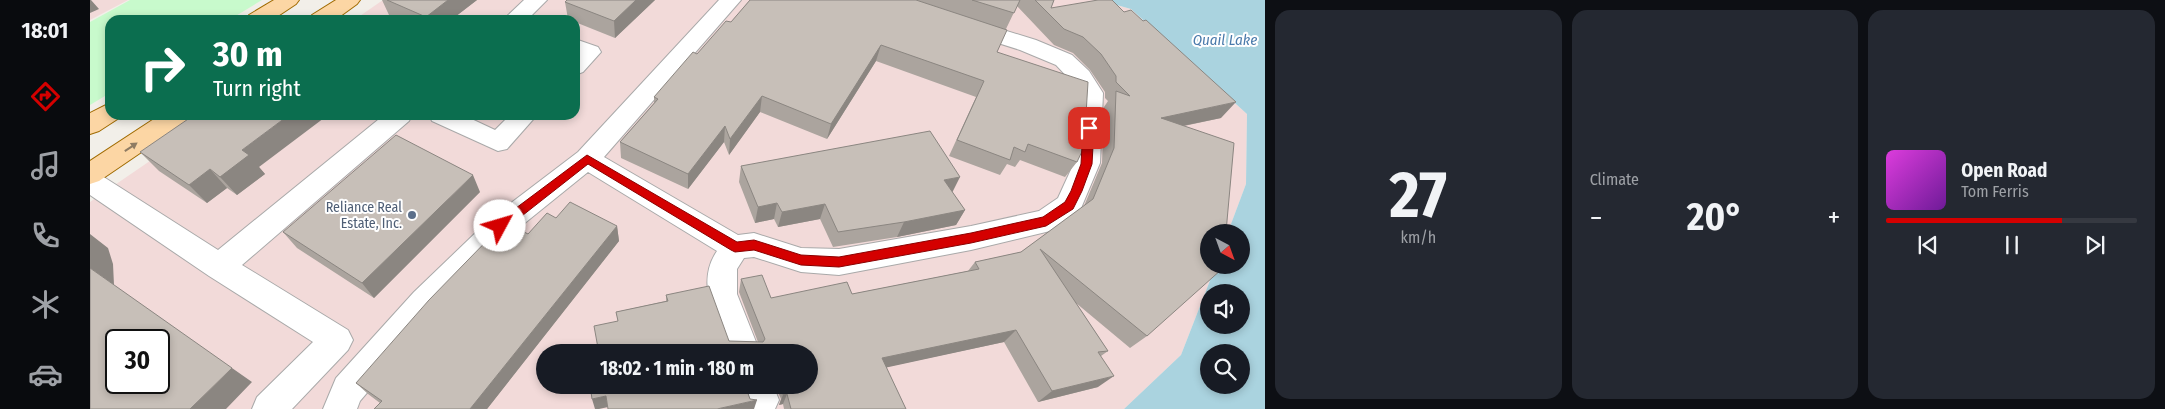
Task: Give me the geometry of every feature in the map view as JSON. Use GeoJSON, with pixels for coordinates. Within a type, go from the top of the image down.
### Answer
{"type":"FeatureCollection","features":[{"type":"Feature","properties":{"kind":"main road"},"geometry":{"type":"LineString","coordinates":[[265,15],[289,0]]}},
{"type":"Feature","properties":{"kind":"main road"},"geometry":{"type":"LineString","coordinates":[[328,15],[350,0]]}},
{"type":"Feature","properties":{"kind":"main road"},"geometry":{"type":"LineString","coordinates":[[90,125],[105,115]]}},
{"type":"Feature","properties":{"kind":"main road"},"geometry":{"type":"LineString","coordinates":[[90,174],[171,120]]}},
{"type":"Feature","properties":{"kind":"street"},"geometry":{"type":"LineString","coordinates":[[520,15],[537,0]]}},
{"type":"Feature","properties":{"kind":"street"},"geometry":{"type":"LineString","coordinates":[[340,409],[348,390],[438,288],[500,226],[587,159],[731,0]]}},
{"type":"Feature","properties":{"kind":"street"},"geometry":{"type":"LineString","coordinates":[[587,159],[735,247],[754,245],[801,260],[839,262],[971,238],[1046,221],[1069,205],[1086,164],[1091,93],[1081,77],[1064,60],[1050,53],[948,19]]}},
{"type":"Feature","properties":{"kind":"street"},"geometry":{"type":"LineString","coordinates":[[580,48],[590,52],[580,62]]}},
{"type":"Feature","properties":{"kind":"street"},"geometry":{"type":"LineString","coordinates":[[219,267],[394,120]]}},
{"type":"Feature","properties":{"kind":"street"},"geometry":{"type":"LineString","coordinates":[[452,120],[498,142],[520,120]]}},
{"type":"Feature","properties":{"kind":"street"},"geometry":{"type":"LineString","coordinates":[[90,181],[219,267],[337,340],[269,409]]}},
{"type":"Feature","properties":{"kind":"street"},"geometry":{"type":"LineString","coordinates":[[735,247],[722,267],[722,294],[741,344]]}},
{"type":"Feature","properties":{"kind":"shaded area"},"geometry":{"type":"Polygon","coordinates":[[[90,0],[128,0],[90,20],[90,0]]]}},
{"type":"Feature","properties":{"kind":"shaded area"},"geometry":{"type":"Polygon","coordinates":[[[383,0],[1099,0],[1131,9],[1247,114],[1246,184],[1231,224],[1200,224],[1200,274],[1212,274],[1209,284],[1200,284],[1200,306],[1181,355],[1124,409],[90,409],[90,202],[210,120],[580,120],[580,15],[361,15],[383,0]]]}},
{"type":"Feature","properties":{"kind":"green space"},"geometry":{"type":"Polygon","coordinates":[[[130,0],[262,0],[237,15],[105,15],[105,96],[90,105],[90,22],[130,0]]]}},
{"type":"Feature","properties":{"kind":"water","name":"Quail Lake"},"geometry":{"type":"Polygon","coordinates":[[[1099,0],[1265,0],[1265,409],[1124,409],[1181,355],[1200,306],[1200,334],[1250,334],[1250,284],[1209,284],[1212,274],[1250,274],[1250,224],[1231,224],[1246,184],[1247,114],[1131,9],[1099,0]]]}},
{"type":"Feature","properties":{"kind":"building"},"geometry":{"type":"Polygon","coordinates":[[[387,0],[448,0],[429,15],[421,15],[387,0]]]}},
{"type":"Feature","properties":{"kind":"building"},"geometry":{"type":"Polygon","coordinates":[[[567,0],[636,0],[614,21],[565,2],[567,0]]]}},
{"type":"Feature","properties":{"kind":"building"},"geometry":{"type":"Polygon","coordinates":[[[750,0],[916,0],[1007,30],[997,52],[1088,82],[1084,147],[1077,162],[1028,144],[1025,152],[1014,147],[1010,160],[957,140],[984,81],[881,45],[831,124],[762,96],[730,139],[725,126],[688,174],[620,142],[658,99],[654,97],[693,52],[697,54],[726,21],[731,22],[750,0]]]}},
{"type":"Feature","properties":{"kind":"building"},"geometry":{"type":"Polygon","coordinates":[[[972,0],[1020,0],[1014,13],[972,0]]]}},
{"type":"Feature","properties":{"kind":"building"},"geometry":{"type":"Polygon","coordinates":[[[1035,0],[1054,0],[1051,8],[1098,0],[1112,0],[1124,12],[1131,10],[1143,21],[1146,20],[1236,102],[1161,118],[1234,143],[1227,224],[1200,224],[1200,274],[1216,274],[1205,284],[1200,284],[1200,289],[1147,336],[1040,249],[1108,351],[1098,352],[1114,376],[1052,391],[1016,330],[882,358],[906,409],[791,409],[787,394],[818,394],[818,344],[597,344],[594,326],[618,321],[616,312],[668,301],[666,295],[709,286],[729,341],[763,342],[765,339],[741,279],[762,275],[771,298],[847,282],[852,294],[979,269],[975,262],[1021,252],[1093,199],[1114,148],[1116,91],[1130,96],[1116,82],[1116,76],[1101,54],[1083,37],[1064,29],[1035,0]]]}},
{"type":"Feature","properties":{"kind":"building"},"geometry":{"type":"Polygon","coordinates":[[[187,120],[282,120],[242,150],[249,155],[220,177],[210,169],[189,185],[140,152],[187,120]]]}},
{"type":"Feature","properties":{"kind":"building"},"geometry":{"type":"Polygon","coordinates":[[[930,131],[960,177],[944,180],[965,210],[838,232],[825,204],[782,212],[777,203],[758,207],[741,166],[930,131]]]}},
{"type":"Feature","properties":{"kind":"building"},"geometry":{"type":"Polygon","coordinates":[[[396,135],[473,175],[362,283],[283,232],[396,135]]]}},
{"type":"Feature","properties":{"kind":"building"},"geometry":{"type":"Polygon","coordinates":[[[570,202],[617,226],[470,409],[374,409],[382,401],[356,383],[429,300],[505,222],[528,234],[547,213],[556,218],[570,202]]]}},
{"type":"Feature","properties":{"kind":"building"},"geometry":{"type":"Polygon","coordinates":[[[90,268],[232,368],[190,409],[90,409],[90,268]]]}},
{"type":"Feature","properties":{"kind":"building"},"geometry":{"type":"Polygon","coordinates":[[[591,394],[748,394],[750,399],[757,400],[717,409],[608,409],[606,396],[592,399],[591,394]]]}},
{"type":"Feature","properties":{"kind":"place","name":"Reliance Real Estate, Inc."},"geometry":{"type":"Point","coordinates":[412,215]}},
{"type":"Feature","properties":{"kind":"route"},"geometry":{"type":"LineString","coordinates":[[500,226],[587,159],[735,247],[754,245],[801,260],[839,262],[971,238],[1046,221],[1069,205],[1077,191],[1086,164],[1089,128]]}}]}
